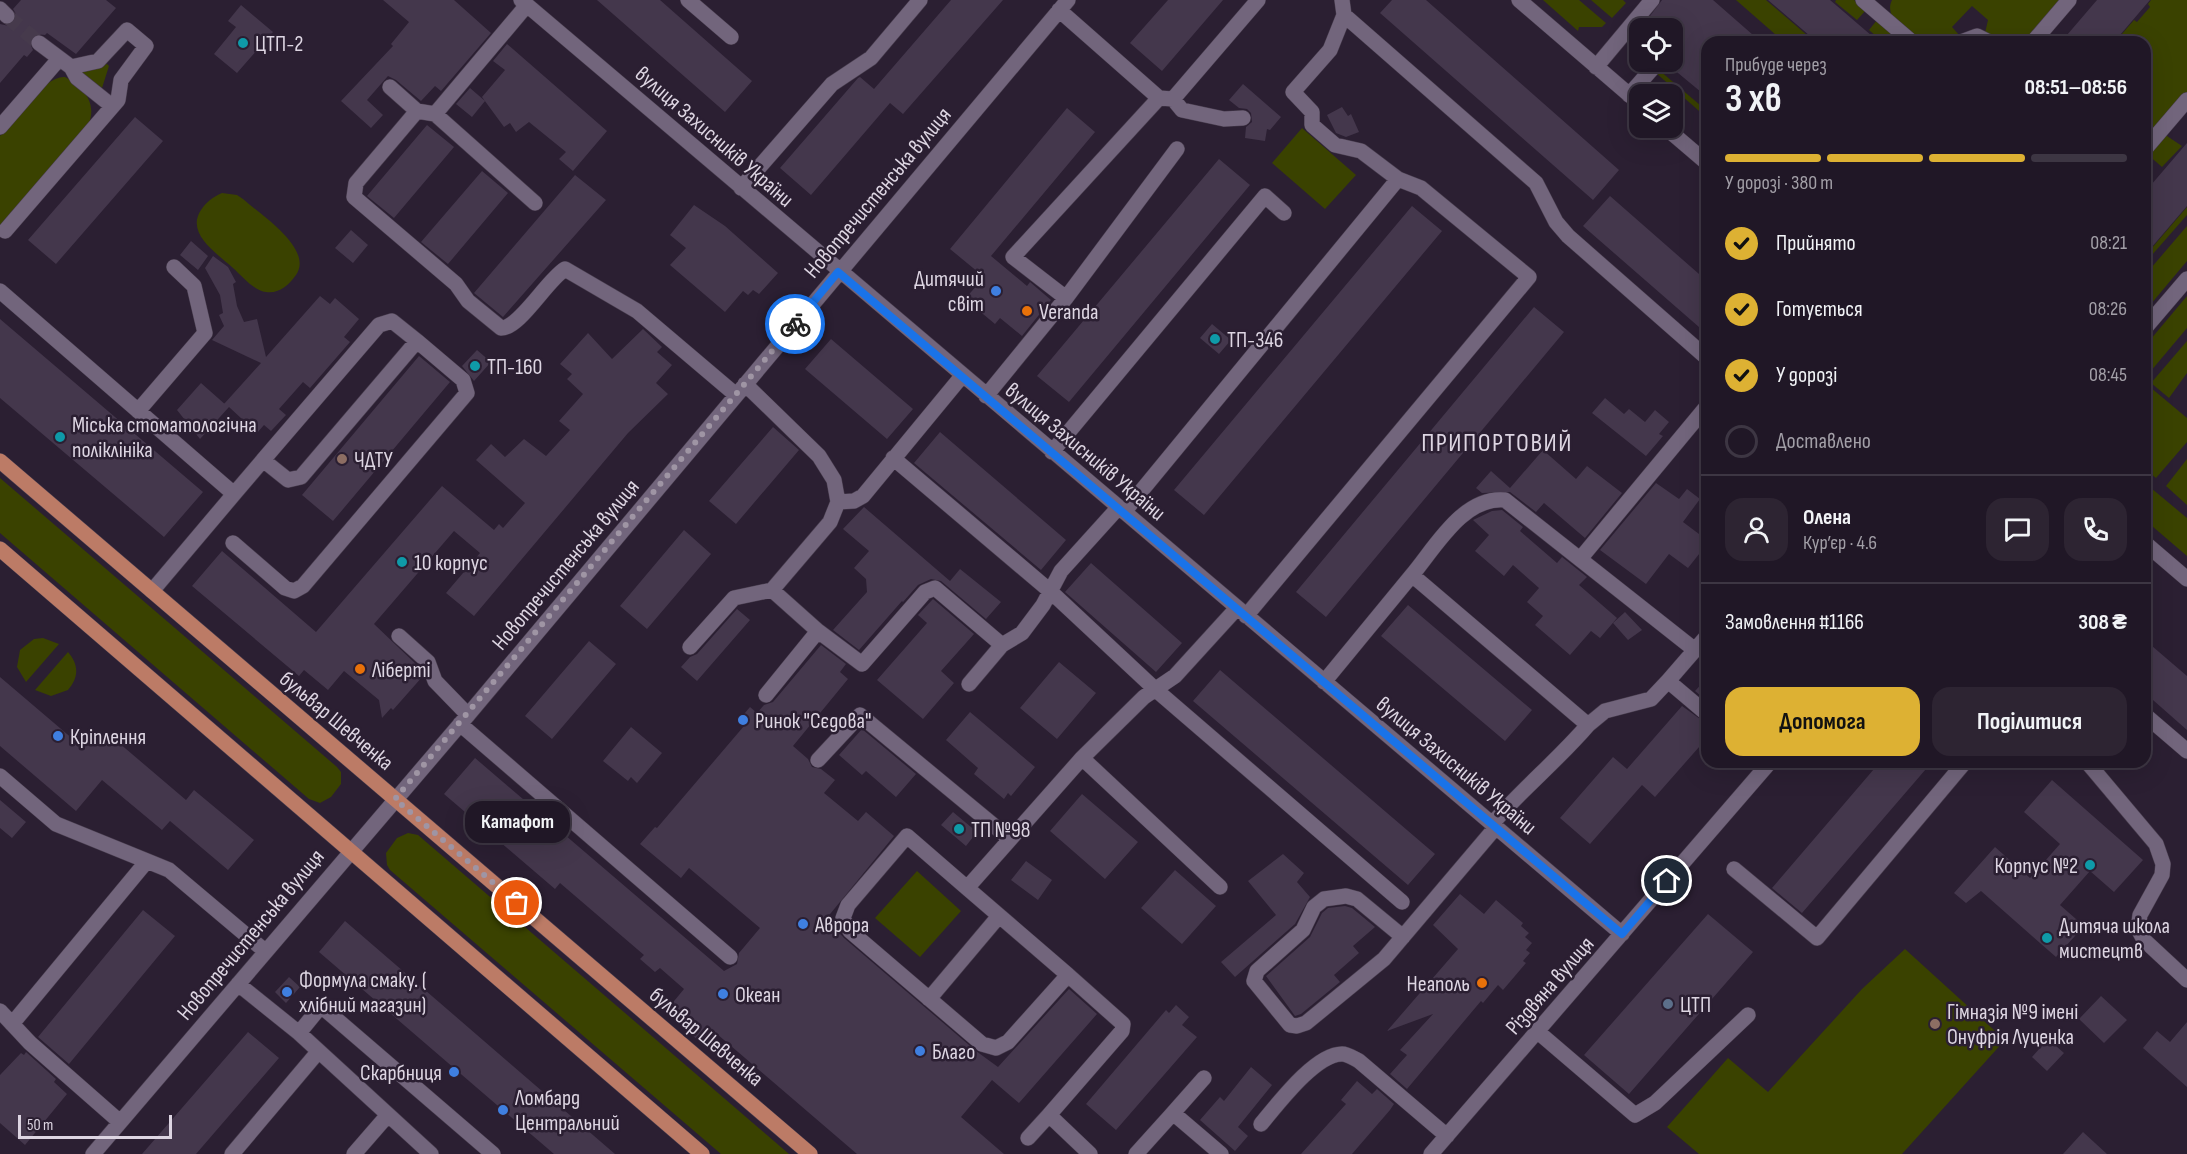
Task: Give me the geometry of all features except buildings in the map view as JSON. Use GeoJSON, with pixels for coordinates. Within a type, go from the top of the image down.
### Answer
{"type":"FeatureCollection","features":[{"type":"Feature","properties":{"kind":"main road","name":"бульвар Шевченка"},"geometry":{"type":"LineString","coordinates":[[0,460],[810,1154]]}},
{"type":"Feature","properties":{"kind":"main road"},"geometry":{"type":"LineString","coordinates":[[0,549],[702,1154]]}},
{"type":"Feature","properties":{"kind":"street"},"geometry":{"type":"LineString","coordinates":[[688,0],[731,37]]}},
{"type":"Feature","properties":{"kind":"street"},"geometry":{"type":"LineString","coordinates":[[741,188],[832,84],[871,58],[920,0]]}},
{"type":"Feature","properties":{"kind":"street"},"geometry":{"type":"LineString","coordinates":[[1066,298],[1013,257],[1257,0]]}},
{"type":"Feature","properties":{"kind":"street"},"geometry":{"type":"LineString","coordinates":[[1519,0],[1629,96]]}},
{"type":"Feature","properties":{"kind":"street"},"geometry":{"type":"LineString","coordinates":[[1596,67],[1652,0]]}},
{"type":"Feature","properties":{"kind":"street"},"geometry":{"type":"LineString","coordinates":[[1863,0],[1880,5],[1907,36]]}},
{"type":"Feature","properties":{"kind":"street"},"geometry":{"type":"LineString","coordinates":[[2038,36],[2069,0]]}},
{"type":"Feature","properties":{"kind":"street"},"geometry":{"type":"LineString","coordinates":[[435,114],[524,3]]}},
{"type":"Feature","properties":{"kind":"street","name":"вулиця Захисників України"},"geometry":{"type":"LineString","coordinates":[[524,3],[838,272],[1622,934]]}},
{"type":"Feature","properties":{"kind":"street"},"geometry":{"type":"LineString","coordinates":[[1064,5],[1182,110],[1224,119],[1243,118]]}},
{"type":"Feature","properties":{"kind":"street","name":"Новопречистенська вулиця"},"geometry":{"type":"LineString","coordinates":[[93,1154],[350,849],[464,719],[1064,5]]}},
{"type":"Feature","properties":{"kind":"street"},"geometry":{"type":"LineString","coordinates":[[967,888],[1082,758],[1144,697],[1175,676],[1242,612],[1529,277],[1421,188],[1398,179],[1361,151],[1335,145],[1312,125],[1312,112],[1293,92],[1330,50],[1343,8],[1536,183],[1564,232],[1701,353]]}},
{"type":"Feature","properties":{"kind":"street"},"geometry":{"type":"LineString","coordinates":[[0,127],[65,63],[98,61],[127,30],[144,42],[145,50],[121,80],[120,96],[5,231]]}},
{"type":"Feature","properties":{"kind":"street"},"geometry":{"type":"LineString","coordinates":[[39,43],[65,63],[77,78],[112,106]]}},
{"type":"Feature","properties":{"kind":"street"},"geometry":{"type":"LineString","coordinates":[[390,87],[417,111],[435,114],[535,203]]}},
{"type":"Feature","properties":{"kind":"street"},"geometry":{"type":"LineString","coordinates":[[2151,142],[2187,100]]}},
{"type":"Feature","properties":{"kind":"street"},"geometry":{"type":"LineString","coordinates":[[417,111],[356,183],[354,197],[456,284],[472,305],[496,325],[510,327],[553,278],[565,269],[639,313],[741,390],[819,456],[834,480],[838,502],[830,522],[772,590],[734,598],[690,647]]}},
{"type":"Feature","properties":{"kind":"street"},"geometry":{"type":"LineString","coordinates":[[1678,138],[1701,158]]}},
{"type":"Feature","properties":{"kind":"street"},"geometry":{"type":"LineString","coordinates":[[986,396],[1066,298],[1177,149]]}},
{"type":"Feature","properties":{"kind":"street"},"geometry":{"type":"LineString","coordinates":[[969,684],[1002,645],[1022,633],[1061,571],[1121,510],[1398,179]]}},
{"type":"Feature","properties":{"kind":"street"},"geometry":{"type":"LineString","coordinates":[[1052,452],[1265,196],[1284,213]]}},
{"type":"Feature","properties":{"kind":"street"},"geometry":{"type":"LineString","coordinates":[[138,411],[206,333],[194,286],[174,267]]}},
{"type":"Feature","properties":{"kind":"street"},"geometry":{"type":"LineString","coordinates":[[2151,321],[2187,279]]}},
{"type":"Feature","properties":{"kind":"street"},"geometry":{"type":"LineString","coordinates":[[0,291],[234,494]]}},
{"type":"Feature","properties":{"kind":"street"},"geometry":{"type":"LineString","coordinates":[[152,591],[379,325],[392,321],[463,380],[467,393],[303,586],[294,591],[285,588],[233,543]]}},
{"type":"Feature","properties":{"kind":"street"},"geometry":{"type":"LineString","coordinates":[[263,460],[288,480],[298,480],[417,341]]}},
{"type":"Feature","properties":{"kind":"street"},"geometry":{"type":"LineString","coordinates":[[838,502],[859,499],[962,376]]}},
{"type":"Feature","properties":{"kind":"street"},"geometry":{"type":"LineString","coordinates":[[1580,559],[1701,413]]}},
{"type":"Feature","properties":{"kind":"street"},"geometry":{"type":"LineString","coordinates":[[893,458],[1050,591],[1156,690],[1402,902]]}},
{"type":"Feature","properties":{"kind":"street"},"geometry":{"type":"LineString","coordinates":[[1324,682],[1469,509],[1502,499],[1695,650]]}},
{"type":"Feature","properties":{"kind":"street"},"geometry":{"type":"LineString","coordinates":[[2151,548],[2187,579]]}},
{"type":"Feature","properties":{"kind":"street"},"geometry":{"type":"LineString","coordinates":[[1412,575],[1588,725]]}},
{"type":"Feature","properties":{"kind":"street"},"geometry":{"type":"LineString","coordinates":[[772,590],[818,631],[862,664],[925,592],[935,588],[1002,645]]}},
{"type":"Feature","properties":{"kind":"street"},"geometry":{"type":"LineString","coordinates":[[766,695],[818,631]]}},
{"type":"Feature","properties":{"kind":"street"},"geometry":{"type":"LineString","coordinates":[[399,636],[428,662],[435,681],[464,719],[730,957]]}},
{"type":"Feature","properties":{"kind":"street"},"geometry":{"type":"LineString","coordinates":[[1403,937],[1357,899],[1346,896],[1324,899],[1314,907],[1303,930],[1257,971],[1254,981],[1286,1022],[1302,1026],[1373,969],[1403,937],[1521,790],[1559,759],[1588,725],[1605,711],[1651,699],[1701,643]]}},
{"type":"Feature","properties":{"kind":"street"},"geometry":{"type":"LineString","coordinates":[[1668,681],[1701,709]]}},
{"type":"Feature","properties":{"kind":"street"},"geometry":{"type":"LineString","coordinates":[[818,760],[860,715],[1010,839]]}},
{"type":"Feature","properties":{"kind":"street"},"geometry":{"type":"LineString","coordinates":[[2151,720],[2187,751]]}},
{"type":"Feature","properties":{"kind":"street"},"geometry":{"type":"LineString","coordinates":[[1082,758],[1220,887]]}},
{"type":"Feature","properties":{"kind":"street","name":"Різдвяна вулиця"},"geometry":{"type":"LineString","coordinates":[[1431,1154],[1622,934],[1762,768]]}},
{"type":"Feature","properties":{"kind":"street"},"geometry":{"type":"LineString","coordinates":[[1734,869],[1817,938],[1960,768]]}},
{"type":"Feature","properties":{"kind":"street"},"geometry":{"type":"LineString","coordinates":[[2092,768],[2156,844],[2163,864],[2162,875],[2140,915],[2138,929],[2144,940],[2187,980]]}},
{"type":"Feature","properties":{"kind":"street"},"geometry":{"type":"LineString","coordinates":[[0,777],[56,824],[147,861],[177,876],[265,951]]}},
{"type":"Feature","properties":{"kind":"street"},"geometry":{"type":"LineString","coordinates":[[1028,1138],[1124,1028],[1121,1020],[907,836],[844,911],[843,918],[850,931],[982,1044],[996,1048],[1008,1042],[1068,975]]}},
{"type":"Feature","properties":{"kind":"street"},"geometry":{"type":"LineString","coordinates":[[12,1024],[147,861]]}},
{"type":"Feature","properties":{"kind":"street"},"geometry":{"type":"LineString","coordinates":[[929,999],[999,916]]}},
{"type":"Feature","properties":{"kind":"street"},"geometry":{"type":"LineString","coordinates":[[238,984],[299,1033],[387,1116],[432,1154]]}},
{"type":"Feature","properties":{"kind":"street"},"geometry":{"type":"LineString","coordinates":[[299,1033],[321,1006],[493,1154]]}},
{"type":"Feature","properties":{"kind":"street"},"geometry":{"type":"LineString","coordinates":[[0,1011],[120,1122]]}},
{"type":"Feature","properties":{"kind":"street"},"geometry":{"type":"LineString","coordinates":[[1538,1032],[1635,1115],[1655,1103],[1748,1015]]}},
{"type":"Feature","properties":{"kind":"street"},"geometry":{"type":"LineString","coordinates":[[232,1154],[318,1052]]}},
{"type":"Feature","properties":{"kind":"street"},"geometry":{"type":"LineString","coordinates":[[1261,1124],[1304,1077],[1324,1060],[1342,1054],[1359,1061],[1447,1136]]}},
{"type":"Feature","properties":{"kind":"street"},"geometry":{"type":"LineString","coordinates":[[1136,1154],[1204,1078]]}},
{"type":"Feature","properties":{"kind":"street"},"geometry":{"type":"LineString","coordinates":[[1173,1113],[1221,1154]]}},
{"type":"Feature","properties":{"kind":"street"},"geometry":{"type":"LineString","coordinates":[[1049,1115],[1090,1154]]}},
{"type":"Feature","properties":{"kind":"street"},"geometry":{"type":"LineString","coordinates":[[354,1154],[387,1116]]}},
{"type":"Feature","properties":{"kind":"green space"},"geometry":{"type":"Polygon","coordinates":[[[1543,0],[1579,0],[1606,23],[1602,27],[1579,27],[1578,31],[1543,0]]]}},
{"type":"Feature","properties":{"kind":"green space"},"geometry":{"type":"Polygon","coordinates":[[[1591,0],[1623,0],[1626,3],[1612,18],[1591,0]]]}},
{"type":"Feature","properties":{"kind":"green space"},"geometry":{"type":"Polygon","coordinates":[[[1736,0],[1766,0],[1808,36],[1777,36],[1736,0]]]}},
{"type":"Feature","properties":{"kind":"green space"},"geometry":{"type":"Polygon","coordinates":[[[1836,0],[1854,0],[1866,10],[1857,20],[1835,2],[1836,0]]]}},
{"type":"Feature","properties":{"kind":"green space"},"geometry":{"type":"Polygon","coordinates":[[[1892,0],[2063,0],[2030,36],[1988,36],[1985,33],[1988,20],[1972,6],[1952,27],[1960,36],[1912,36],[1898,24],[1890,7],[1892,0]]]}},
{"type":"Feature","properties":{"kind":"green space"},"geometry":{"type":"Polygon","coordinates":[[[2151,0],[2187,0],[2187,92],[2151,134],[2151,36],[2120,36],[2134,20],[2137,22],[2150,7],[2148,4],[2151,0]]]}},
{"type":"Feature","properties":{"kind":"green space"},"geometry":{"type":"Polygon","coordinates":[[[1877,20],[1897,36],[1876,36],[1869,30],[1877,20]]]}},
{"type":"Feature","properties":{"kind":"green space"},"geometry":{"type":"Polygon","coordinates":[[[107,64],[109,66],[102,88],[80,71],[107,64]]]}},
{"type":"Feature","properties":{"kind":"green space"},"geometry":{"type":"Polygon","coordinates":[[[1661,72],[1675,84],[1668,84],[1656,73],[1661,72]]]}},
{"type":"Feature","properties":{"kind":"green space"},"geometry":{"type":"Polygon","coordinates":[[[65,77],[83,90],[87,96],[91,108],[89,123],[0,228],[0,136],[39,91],[57,78],[65,77]]]}},
{"type":"Feature","properties":{"kind":"green space"},"geometry":{"type":"Polygon","coordinates":[[[1683,90],[1701,106],[1701,113],[1683,97],[1683,90]]]}},
{"type":"Feature","properties":{"kind":"green space"},"geometry":{"type":"Polygon","coordinates":[[[1302,128],[1356,175],[1325,209],[1272,163],[1302,128]]]}},
{"type":"Feature","properties":{"kind":"green space"},"geometry":{"type":"Polygon","coordinates":[[[2164,134],[2182,146],[2162,167],[2151,157],[2151,149],[2164,134]]]}},
{"type":"Feature","properties":{"kind":"green space"},"geometry":{"type":"Polygon","coordinates":[[[222,193],[237,195],[243,199],[283,233],[292,244],[298,254],[300,265],[296,275],[283,288],[275,292],[257,289],[205,243],[197,227],[197,219],[205,205],[222,193]]]}},
{"type":"Feature","properties":{"kind":"green space"},"geometry":{"type":"Polygon","coordinates":[[[2187,207],[2187,215],[2151,256],[2151,249],[2187,207]]]}},
{"type":"Feature","properties":{"kind":"green space"},"geometry":{"type":"Polygon","coordinates":[[[2187,226],[2187,261],[2151,304],[2151,268],[2187,226]]]}},
{"type":"Feature","properties":{"kind":"green space"},"geometry":{"type":"Polygon","coordinates":[[[2187,296],[2187,328],[2151,371],[2151,339],[2187,296]]]}},
{"type":"Feature","properties":{"kind":"green space"},"geometry":{"type":"Polygon","coordinates":[[[2187,341],[2187,373],[2169,398],[2151,383],[2187,341]]]}},
{"type":"Feature","properties":{"kind":"green space"},"geometry":{"type":"Polygon","coordinates":[[[2151,388],[2187,418],[2187,442],[2156,478],[2151,474],[2151,388]]]}},
{"type":"Feature","properties":{"kind":"green space"},"geometry":{"type":"Polygon","coordinates":[[[2187,459],[2187,505],[2166,486],[2187,459]]]}},
{"type":"Feature","properties":{"kind":"green space"},"geometry":{"type":"Polygon","coordinates":[[[0,478],[337,767],[341,772],[341,784],[331,797],[320,803],[309,799],[0,533],[0,478]]]}},
{"type":"Feature","properties":{"kind":"green space"},"geometry":{"type":"Polygon","coordinates":[[[2151,488],[2187,518],[2187,556],[2151,525],[2151,488]]]}},
{"type":"Feature","properties":{"kind":"green space"},"geometry":{"type":"Polygon","coordinates":[[[43,638],[59,644],[26,682],[17,667],[20,650],[34,639],[43,638]]]}},
{"type":"Feature","properties":{"kind":"green space"},"geometry":{"type":"Polygon","coordinates":[[[68,652],[76,666],[76,676],[68,690],[51,696],[35,690],[68,652]]]}},
{"type":"Feature","properties":{"kind":"green space"},"geometry":{"type":"Polygon","coordinates":[[[408,833],[418,835],[789,1154],[721,1154],[390,870],[386,853],[397,838],[408,833]]]}},
{"type":"Feature","properties":{"kind":"green space"},"geometry":{"type":"Polygon","coordinates":[[[917,871],[961,911],[920,957],[875,918],[917,871]]]}},
{"type":"Feature","properties":{"kind":"green space"},"geometry":{"type":"Polygon","coordinates":[[[1905,949],[2005,1040],[1902,1154],[1699,1154],[1667,1127],[1728,1058],[1768,1092],[1862,989],[1905,949]]]}},
{"type":"Feature","properties":{"kind":"tunnel"},"geometry":{"type":"LineString","coordinates":[[7,16],[39,43]]}},
{"type":"Feature","properties":{"kind":"way so far"},"geometry":{"type":"LineString","coordinates":[[517,903],[395,799],[795,324]]}},
{"type":"Feature","properties":{"kind":"place","name":"ЦТП-2"},"geometry":{"type":"Point","coordinates":[243,43]}},
{"type":"Feature","properties":{"kind":"place","name":"Дитячий світ"},"geometry":{"type":"Point","coordinates":[996,291]}},
{"type":"Feature","properties":{"kind":"place","name":"Veranda"},"geometry":{"type":"Point","coordinates":[1027,311]}},
{"type":"Feature","properties":{"kind":"place","name":"ТП-346"},"geometry":{"type":"Point","coordinates":[1215,339]}},
{"type":"Feature","properties":{"kind":"place","name":"ТП-160"},"geometry":{"type":"Point","coordinates":[475,366]}},
{"type":"Feature","properties":{"kind":"place","name":"Міська стоматологічна поліклініка"},"geometry":{"type":"Point","coordinates":[60,437]}},
{"type":"Feature","properties":{"kind":"place","name":"ЧДТУ"},"geometry":{"type":"Point","coordinates":[342,459]}},
{"type":"Feature","properties":{"kind":"place","name":"10 корпус"},"geometry":{"type":"Point","coordinates":[402,562]}},
{"type":"Feature","properties":{"kind":"place","name":"Ліберті"},"geometry":{"type":"Point","coordinates":[360,669]}},
{"type":"Feature","properties":{"kind":"place","name":"Ринок \"Сєдова\""},"geometry":{"type":"Point","coordinates":[743,720]}},
{"type":"Feature","properties":{"kind":"place","name":"Кріплення"},"geometry":{"type":"Point","coordinates":[58,736]}},
{"type":"Feature","properties":{"kind":"place","name":"ТП №98"},"geometry":{"type":"Point","coordinates":[959,829]}},
{"type":"Feature","properties":{"kind":"place","name":"Корпус №2"},"geometry":{"type":"Point","coordinates":[2090,865]}},
{"type":"Feature","properties":{"kind":"place","name":"Катафот"},"geometry":{"type":"Point","coordinates":[517,903]}},
{"type":"Feature","properties":{"kind":"place","name":"Аврора"},"geometry":{"type":"Point","coordinates":[803,924]}},
{"type":"Feature","properties":{"kind":"place","name":"Дитяча школа мистецтв"},"geometry":{"type":"Point","coordinates":[2047,938]}},
{"type":"Feature","properties":{"kind":"place","name":"Неаполь"},"geometry":{"type":"Point","coordinates":[1482,983]}},
{"type":"Feature","properties":{"kind":"place","name":"Формула смаку. ( хлібний магазин)"},"geometry":{"type":"Point","coordinates":[287,992]}},
{"type":"Feature","properties":{"kind":"place","name":"Океан"},"geometry":{"type":"Point","coordinates":[723,994]}},
{"type":"Feature","properties":{"kind":"place","name":"ЦТП"},"geometry":{"type":"Point","coordinates":[1668,1004]}},
{"type":"Feature","properties":{"kind":"place","name":"Гімназія №9 імені Онуфрія Луценка"},"geometry":{"type":"Point","coordinates":[1935,1024]}},
{"type":"Feature","properties":{"kind":"place","name":"Благо"},"geometry":{"type":"Point","coordinates":[920,1051]}},
{"type":"Feature","properties":{"kind":"place","name":"Скарбниця"},"geometry":{"type":"Point","coordinates":[454,1072]}},
{"type":"Feature","properties":{"kind":"place","name":"Ломбард Центральний"},"geometry":{"type":"Point","coordinates":[503,1110]}},
{"type":"Feature","properties":{"kind":"district","name":"ПРИПОРТОВИЙ"},"geometry":{"type":"Point","coordinates":[1497,442]}},
{"type":"Feature","properties":{"kind":"route"},"geometry":{"type":"LineString","coordinates":[[795,324],[838,272],[1622,934],[1667,881]]}}]}
